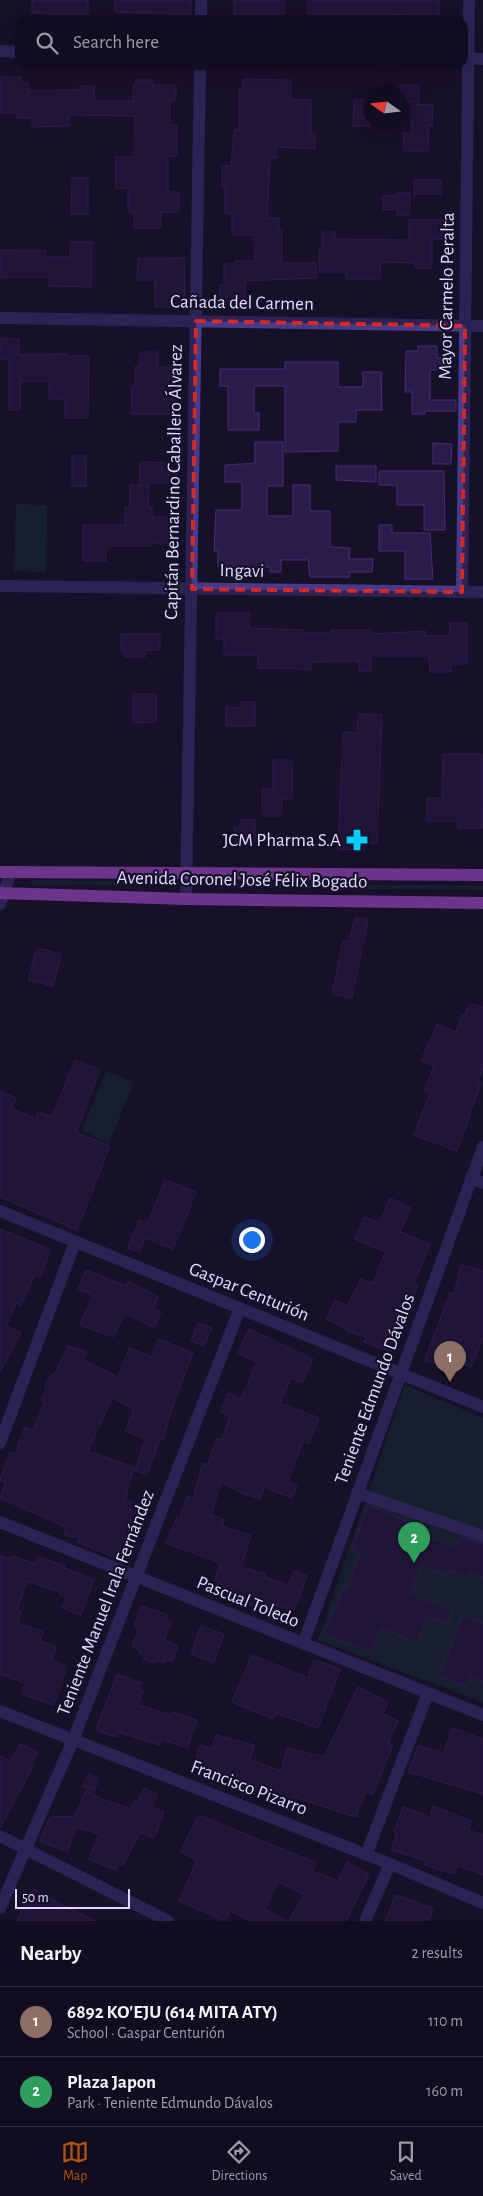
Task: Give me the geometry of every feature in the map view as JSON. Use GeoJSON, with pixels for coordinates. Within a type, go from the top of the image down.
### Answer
{"type":"FeatureCollection","features":[{"type":"Feature","properties":{"kind":"main road","name":"Avenida Coronel José Félix Bogado"},"geometry":{"type":"LineString","coordinates":[[6,872],[187,871],[483,875]]}},
{"type":"Feature","properties":{"kind":"main road","name":"Avenida Coronel José Félix Bogado"},"geometry":{"type":"LineString","coordinates":[[1,897],[483,903]]}},
{"type":"Feature","properties":{"kind":"street"},"geometry":{"type":"LineString","coordinates":[[201,0],[201,15]]}},
{"type":"Feature","properties":{"kind":"street","name":"Mayor Carmelo Peralta"},"geometry":{"type":"LineString","coordinates":[[468,29],[470,0]]}},
{"type":"Feature","properties":{"kind":"street"},"geometry":{"type":"LineString","coordinates":[[0,51],[15,52]]}},
{"type":"Feature","properties":{"kind":"street"},"geometry":{"type":"LineString","coordinates":[[468,58],[483,59]]}},
{"type":"Feature","properties":{"kind":"street","name":"Capitán Bernardino Caballero Álvarez"},"geometry":{"type":"LineString","coordinates":[[186,899],[200,70]]}},
{"type":"Feature","properties":{"kind":"street","name":"Mayor Carmelo Peralta"},"geometry":{"type":"LineString","coordinates":[[462,592],[466,70]]}},
{"type":"Feature","properties":{"kind":"street","name":"Cañada del Carmen"},"geometry":{"type":"LineString","coordinates":[[0,318],[483,326]]}},
{"type":"Feature","properties":{"kind":"street","name":"Ingavi"},"geometry":{"type":"LineString","coordinates":[[0,586],[483,592]]}},
{"type":"Feature","properties":{"kind":"street"},"geometry":{"type":"LineString","coordinates":[[1,897],[6,872]]}},
{"type":"Feature","properties":{"kind":"street","name":"Teniente Edmundo Dávalos"},"geometry":{"type":"LineString","coordinates":[[303,1644],[400,1373],[477,1180],[483,1146]]}},
{"type":"Feature","properties":{"kind":"street","name":"Gaspar Centurión"},"geometry":{"type":"LineString","coordinates":[[0,1211],[483,1407]]}},
{"type":"Feature","properties":{"kind":"street"},"geometry":{"type":"LineString","coordinates":[[0,1443],[76,1242]]}},
{"type":"Feature","properties":{"kind":"street","name":"Teniente Manuel Irala Fernández"},"geometry":{"type":"LineString","coordinates":[[0,1908],[27,1850],[73,1740],[240,1308]]}},
{"type":"Feature","properties":{"kind":"street"},"geometry":{"type":"LineString","coordinates":[[357,1493],[483,1536]]}},
{"type":"Feature","properties":{"kind":"street","name":"Pascual Toledo"},"geometry":{"type":"LineString","coordinates":[[0,1522],[483,1715]]}},
{"type":"Feature","properties":{"kind":"street"},"geometry":{"type":"LineString","coordinates":[[366,1854],[428,1694]]}},
{"type":"Feature","properties":{"kind":"street","name":"Francisco Pizarro"},"geometry":{"type":"LineString","coordinates":[[0,1711],[366,1854],[483,1903]]}},
{"type":"Feature","properties":{"kind":"street"},"geometry":{"type":"LineString","coordinates":[[0,1836],[168,1921]]}},
{"type":"Feature","properties":{"kind":"street"},"geometry":{"type":"LineString","coordinates":[[365,1921],[390,1864]]}},
{"type":"Feature","properties":{"kind":"highlighted area"},"geometry":{"type":"Polygon","coordinates":[[[196,321],[465,326],[462,592],[192,589],[196,321]]]}},
{"type":"Feature","properties":{"kind":"green space"},"geometry":{"type":"Polygon","coordinates":[[[16,504],[47,505],[46,572],[14,571],[16,504]]]}},
{"type":"Feature","properties":{"kind":"green space"},"geometry":{"type":"Polygon","coordinates":[[[33,880],[176,882],[179,886],[33,885],[31,883],[33,880]]]}},
{"type":"Feature","properties":{"kind":"green space"},"geometry":{"type":"Polygon","coordinates":[[[204,883],[483,886],[483,890],[206,887],[204,883]]]}},
{"type":"Feature","properties":{"kind":"green space"},"geometry":{"type":"Polygon","coordinates":[[[106,1071],[134,1082],[109,1143],[82,1131],[106,1071]]]}},
{"type":"Feature","properties":{"kind":"green space"},"geometry":{"type":"Polygon","coordinates":[[[405,1385],[483,1418],[483,1702],[318,1640],[405,1385]]]}},
{"type":"Feature","properties":{"kind":"building"},"geometry":{"type":"Polygon","coordinates":[[[32,0],[88,0],[88,15],[32,13],[32,0]]]}},
{"type":"Feature","properties":{"kind":"building"},"geometry":{"type":"Polygon","coordinates":[[[115,0],[191,0],[191,14],[115,12],[115,0]]]}},
{"type":"Feature","properties":{"kind":"building"},"geometry":{"type":"Polygon","coordinates":[[[234,0],[284,0],[284,15],[234,15],[234,0]]]}},
{"type":"Feature","properties":{"kind":"building"},"geometry":{"type":"Polygon","coordinates":[[[308,0],[439,0],[439,15],[308,15],[308,0]]]}},
{"type":"Feature","properties":{"kind":"building"},"geometry":{"type":"Polygon","coordinates":[[[0,77],[21,77],[21,83],[28,83],[28,91],[80,90],[80,86],[94,86],[94,101],[133,101],[133,85],[136,85],[136,80],[152,80],[152,85],[176,85],[176,100],[170,100],[170,125],[177,125],[177,156],[168,156],[168,192],[179,192],[179,212],[161,212],[161,228],[134,228],[134,212],[128,212],[128,188],[116,188],[116,157],[134,157],[135,116],[69,115],[69,126],[32,127],[32,118],[17,118],[17,113],[0,113],[0,77]]]}},
{"type":"Feature","properties":{"kind":"building"},"geometry":{"type":"Polygon","coordinates":[[[243,79],[291,80],[291,100],[311,100],[311,133],[315,132],[315,149],[276,147],[276,158],[270,158],[267,218],[279,218],[279,230],[282,230],[282,263],[316,263],[316,278],[245,281],[245,304],[219,304],[220,285],[224,285],[224,264],[235,264],[235,261],[255,261],[254,235],[232,235],[232,213],[225,213],[225,187],[222,187],[222,166],[231,166],[234,130],[239,130],[239,88],[243,88],[243,79]]]}},
{"type":"Feature","properties":{"kind":"building"},"geometry":{"type":"Polygon","coordinates":[[[408,85],[419,85],[419,102],[408,102],[408,85]]]}},
{"type":"Feature","properties":{"kind":"building"},"geometry":{"type":"Polygon","coordinates":[[[354,100],[363,100],[363,126],[353,126],[354,100]]]}},
{"type":"Feature","properties":{"kind":"building"},"geometry":{"type":"Polygon","coordinates":[[[412,104],[433,105],[432,126],[428,125],[428,151],[404,151],[404,133],[412,133],[412,104]]]}},
{"type":"Feature","properties":{"kind":"building"},"geometry":{"type":"Polygon","coordinates":[[[72,178],[88,178],[88,214],[71,214],[72,178]]]}},
{"type":"Feature","properties":{"kind":"building"},"geometry":{"type":"Polygon","coordinates":[[[414,180],[441,180],[442,194],[414,194],[414,180]]]}},
{"type":"Feature","properties":{"kind":"building"},"geometry":{"type":"Polygon","coordinates":[[[397,193],[410,193],[410,215],[397,215],[397,209],[383,210],[383,195],[397,196],[397,193]]]}},
{"type":"Feature","properties":{"kind":"building"},"geometry":{"type":"Polygon","coordinates":[[[409,220],[444,220],[443,239],[432,239],[432,268],[415,268],[415,263],[380,262],[380,279],[346,279],[346,272],[319,272],[319,248],[322,248],[322,232],[335,232],[335,239],[409,240],[409,220]]]}},
{"type":"Feature","properties":{"kind":"building"},"geometry":{"type":"Polygon","coordinates":[[[70,242],[92,242],[91,287],[49,286],[49,277],[0,277],[0,250],[46,251],[46,257],[70,257],[70,242]]]}},
{"type":"Feature","properties":{"kind":"building"},"geometry":{"type":"Polygon","coordinates":[[[184,258],[185,307],[155,307],[155,280],[137,280],[138,259],[184,258]]]}},
{"type":"Feature","properties":{"kind":"building"},"geometry":{"type":"Polygon","coordinates":[[[0,339],[19,339],[19,355],[67,354],[67,356],[89,356],[88,418],[65,418],[65,399],[49,399],[49,381],[20,381],[20,410],[9,410],[9,359],[0,359],[0,339]]]}},
{"type":"Feature","properties":{"kind":"building"},"geometry":{"type":"Polygon","coordinates":[[[418,346],[437,346],[437,358],[441,358],[441,370],[430,370],[430,400],[456,400],[456,411],[425,411],[425,414],[412,414],[412,392],[405,392],[406,351],[418,351],[418,346]]]}},
{"type":"Feature","properties":{"kind":"building"},"geometry":{"type":"Polygon","coordinates":[[[140,352],[158,352],[158,367],[176,367],[176,414],[132,414],[132,387],[135,387],[135,367],[140,367],[140,352]]]}},
{"type":"Feature","properties":{"kind":"building"},"geometry":{"type":"Polygon","coordinates":[[[285,362],[338,362],[338,387],[363,387],[363,372],[381,372],[382,410],[356,410],[356,422],[338,422],[338,451],[285,452],[285,386],[254,386],[254,413],[259,413],[259,430],[228,430],[228,386],[220,386],[220,369],[285,369],[285,362]]]}},
{"type":"Feature","properties":{"kind":"building"},"geometry":{"type":"Polygon","coordinates":[[[255,442],[283,442],[283,486],[267,486],[267,516],[293,516],[293,485],[310,485],[310,511],[330,511],[330,547],[350,548],[349,559],[373,559],[372,572],[349,572],[349,577],[310,577],[308,560],[281,560],[281,572],[270,572],[270,567],[218,567],[218,551],[214,551],[216,510],[242,510],[242,482],[225,482],[225,465],[255,463],[255,442]]]}},
{"type":"Feature","properties":{"kind":"building"},"geometry":{"type":"Polygon","coordinates":[[[433,443],[452,444],[451,464],[433,464],[433,443]]]}},
{"type":"Feature","properties":{"kind":"building"},"geometry":{"type":"Polygon","coordinates":[[[72,456],[86,456],[86,486],[72,486],[72,456]]]}},
{"type":"Feature","properties":{"kind":"building"},"geometry":{"type":"Polygon","coordinates":[[[140,462],[169,463],[169,483],[140,483],[140,462]]]}},
{"type":"Feature","properties":{"kind":"building"},"geometry":{"type":"Polygon","coordinates":[[[336,466],[376,466],[376,482],[336,480],[336,466]]]}},
{"type":"Feature","properties":{"kind":"building"},"geometry":{"type":"Polygon","coordinates":[[[379,471],[444,471],[445,530],[424,530],[424,505],[397,505],[397,485],[379,485],[379,471]]]}},
{"type":"Feature","properties":{"kind":"building"},"geometry":{"type":"Polygon","coordinates":[[[130,485],[149,485],[148,507],[152,507],[152,517],[168,517],[168,543],[152,543],[152,546],[106,546],[106,561],[83,561],[83,525],[125,525],[125,507],[130,507],[130,485]]]}},
{"type":"Feature","properties":{"kind":"building"},"geometry":{"type":"Polygon","coordinates":[[[379,525],[392,525],[392,533],[430,533],[433,579],[405,579],[405,551],[379,551],[379,525]]]}},
{"type":"Feature","properties":{"kind":"building"},"geometry":{"type":"Polygon","coordinates":[[[216,613],[250,613],[249,628],[304,630],[304,633],[331,633],[331,630],[371,630],[371,634],[425,631],[425,636],[450,636],[450,623],[467,623],[467,664],[451,664],[451,672],[430,672],[429,656],[371,656],[371,671],[359,671],[359,661],[311,662],[311,669],[258,668],[258,655],[224,655],[224,639],[216,639],[216,613]]]}},
{"type":"Feature","properties":{"kind":"building"},"geometry":{"type":"Polygon","coordinates":[[[121,634],[160,634],[160,650],[145,650],[145,657],[124,657],[124,650],[121,650],[121,634]]]}},
{"type":"Feature","properties":{"kind":"building"},"geometry":{"type":"Polygon","coordinates":[[[133,694],[156,694],[156,722],[133,723],[133,694]]]}},
{"type":"Feature","properties":{"kind":"building"},"geometry":{"type":"Polygon","coordinates":[[[240,702],[255,702],[255,726],[226,726],[226,707],[240,708],[240,702]]]}},
{"type":"Feature","properties":{"kind":"building"},"geometry":{"type":"Polygon","coordinates":[[[358,714],[382,715],[377,844],[366,843],[363,850],[338,849],[343,732],[357,733],[358,714]]]}},
{"type":"Feature","properties":{"kind":"building"},"geometry":{"type":"Polygon","coordinates":[[[443,754],[482,754],[483,828],[458,828],[458,821],[427,821],[427,798],[442,798],[443,754]]]}},
{"type":"Feature","properties":{"kind":"building"},"geometry":{"type":"Polygon","coordinates":[[[273,760],[292,760],[292,799],[282,799],[282,816],[262,816],[262,789],[273,789],[273,760]]]}},
{"type":"Feature","properties":{"kind":"building"},"geometry":{"type":"Polygon","coordinates":[[[240,820],[255,820],[255,842],[235,843],[235,827],[240,827],[240,820]]]}},
{"type":"Feature","properties":{"kind":"building"},"geometry":{"type":"Polygon","coordinates":[[[355,918],[368,919],[352,998],[332,994],[343,941],[349,942],[355,918]]]}},
{"type":"Feature","properties":{"kind":"building"},"geometry":{"type":"Polygon","coordinates":[[[37,948],[61,954],[53,986],[28,980],[37,948]]]}},
{"type":"Feature","properties":{"kind":"building"},"geometry":{"type":"Polygon","coordinates":[[[469,1004],[483,1007],[483,1067],[478,1082],[481,1083],[457,1151],[414,1135],[430,1093],[424,1091],[434,1066],[421,1061],[437,1024],[456,1032],[462,1015],[465,1016],[469,1004]]]}},
{"type":"Feature","properties":{"kind":"building"},"geometry":{"type":"Polygon","coordinates":[[[75,1060],[100,1070],[76,1132],[110,1146],[77,1230],[0,1197],[0,1091],[16,1098],[11,1108],[36,1119],[38,1112],[52,1117],[75,1060]]]}},
{"type":"Feature","properties":{"kind":"building"},"geometry":{"type":"Polygon","coordinates":[[[165,1180],[196,1192],[173,1249],[145,1238],[139,1252],[128,1248],[139,1220],[148,1223],[165,1180]]]}},
{"type":"Feature","properties":{"kind":"building"},"geometry":{"type":"Polygon","coordinates":[[[390,1198],[411,1208],[400,1232],[430,1244],[414,1283],[418,1284],[391,1352],[364,1342],[366,1337],[346,1331],[347,1329],[326,1319],[335,1300],[347,1306],[361,1279],[373,1284],[385,1252],[355,1239],[364,1217],[379,1223],[390,1198]]]}},
{"type":"Feature","properties":{"kind":"building"},"geometry":{"type":"Polygon","coordinates":[[[0,1229],[51,1250],[40,1277],[35,1274],[21,1305],[16,1303],[6,1326],[21,1333],[0,1372],[0,1229]]]}},
{"type":"Feature","properties":{"kind":"building"},"geometry":{"type":"Polygon","coordinates":[[[461,1265],[483,1271],[483,1338],[471,1367],[462,1364],[459,1372],[425,1360],[450,1293],[454,1294],[461,1265]]]}},
{"type":"Feature","properties":{"kind":"building"},"geometry":{"type":"Polygon","coordinates":[[[86,1270],[126,1286],[128,1281],[158,1297],[153,1309],[161,1312],[154,1327],[125,1314],[113,1337],[80,1325],[93,1295],[78,1289],[86,1270]]]}},
{"type":"Feature","properties":{"kind":"building"},"geometry":{"type":"Polygon","coordinates":[[[198,1323],[212,1328],[204,1346],[191,1341],[198,1323]]]}},
{"type":"Feature","properties":{"kind":"building"},"geometry":{"type":"Polygon","coordinates":[[[249,1329],[313,1359],[302,1383],[291,1378],[280,1403],[319,1418],[309,1444],[303,1441],[288,1482],[297,1485],[292,1498],[264,1487],[260,1499],[244,1494],[221,1482],[211,1515],[224,1519],[222,1526],[251,1536],[241,1567],[266,1574],[265,1577],[288,1585],[295,1570],[307,1576],[294,1610],[255,1601],[254,1606],[226,1598],[228,1590],[221,1588],[222,1584],[215,1581],[220,1563],[166,1543],[177,1517],[180,1518],[187,1496],[193,1499],[203,1463],[208,1464],[217,1438],[222,1440],[230,1416],[220,1412],[228,1393],[241,1399],[257,1362],[238,1353],[249,1329]]]}},
{"type":"Feature","properties":{"kind":"building"},"geometry":{"type":"Polygon","coordinates":[[[158,1339],[193,1353],[171,1411],[163,1440],[160,1439],[147,1475],[135,1471],[145,1439],[125,1431],[134,1409],[112,1398],[88,1451],[134,1467],[125,1500],[141,1505],[119,1559],[77,1542],[79,1538],[64,1535],[66,1527],[0,1498],[6,1482],[0,1480],[10,1452],[15,1454],[25,1427],[33,1430],[45,1402],[41,1400],[47,1387],[45,1386],[51,1374],[54,1375],[68,1346],[87,1352],[83,1360],[118,1377],[129,1348],[152,1357],[158,1339]]]}},
{"type":"Feature","properties":{"kind":"building"},"geometry":{"type":"Polygon","coordinates":[[[368,1505],[430,1530],[428,1537],[457,1546],[460,1537],[483,1544],[483,1578],[470,1573],[468,1578],[447,1570],[445,1574],[421,1566],[411,1594],[452,1609],[448,1623],[428,1618],[417,1643],[381,1628],[371,1652],[324,1634],[343,1587],[347,1589],[360,1553],[352,1550],[368,1505]]]}},
{"type":"Feature","properties":{"kind":"building"},"geometry":{"type":"Polygon","coordinates":[[[0,1556],[11,1559],[12,1556],[35,1564],[38,1557],[94,1579],[81,1615],[62,1608],[66,1597],[59,1595],[60,1592],[27,1581],[17,1610],[21,1612],[17,1623],[43,1632],[40,1641],[56,1647],[52,1660],[67,1666],[54,1705],[21,1694],[25,1683],[0,1674],[0,1556]]]}},
{"type":"Feature","properties":{"kind":"building"},"geometry":{"type":"Polygon","coordinates":[[[141,1606],[168,1615],[166,1620],[171,1622],[164,1640],[178,1646],[173,1661],[165,1660],[164,1663],[156,1660],[155,1663],[143,1659],[145,1655],[140,1654],[140,1651],[132,1646],[139,1628],[134,1626],[141,1606]]]}},
{"type":"Feature","properties":{"kind":"building"},"geometry":{"type":"Polygon","coordinates":[[[462,1616],[483,1622],[483,1682],[471,1677],[467,1687],[439,1676],[462,1616]]]}},
{"type":"Feature","properties":{"kind":"building"},"geometry":{"type":"Polygon","coordinates":[[[201,1626],[224,1634],[214,1662],[191,1654],[201,1626]]]}},
{"type":"Feature","properties":{"kind":"building"},"geometry":{"type":"Polygon","coordinates":[[[252,1655],[308,1678],[314,1660],[340,1669],[318,1728],[276,1713],[273,1719],[232,1702],[252,1655]]]}},
{"type":"Feature","properties":{"kind":"building"},"geometry":{"type":"Polygon","coordinates":[[[117,1674],[142,1683],[139,1689],[143,1691],[138,1705],[171,1715],[172,1712],[197,1720],[187,1748],[161,1739],[159,1745],[118,1732],[116,1737],[98,1731],[97,1727],[117,1674]]]}},
{"type":"Feature","properties":{"kind":"building"},"geometry":{"type":"Polygon","coordinates":[[[358,1687],[388,1702],[383,1714],[398,1721],[388,1743],[393,1745],[373,1794],[365,1792],[356,1817],[294,1797],[293,1801],[220,1778],[222,1772],[195,1762],[200,1745],[212,1749],[216,1735],[254,1745],[250,1760],[281,1771],[287,1748],[324,1757],[358,1687]]]}},
{"type":"Feature","properties":{"kind":"building"},"geometry":{"type":"Polygon","coordinates":[[[452,1728],[483,1739],[483,1794],[408,1772],[418,1746],[444,1753],[452,1728]]]}},
{"type":"Feature","properties":{"kind":"building"},"geometry":{"type":"Polygon","coordinates":[[[21,1744],[38,1752],[32,1762],[35,1763],[0,1828],[0,1756],[10,1761],[21,1744]]]}},
{"type":"Feature","properties":{"kind":"building"},"geometry":{"type":"Polygon","coordinates":[[[88,1774],[99,1778],[94,1791],[83,1786],[88,1774]]]}},
{"type":"Feature","properties":{"kind":"building"},"geometry":{"type":"Polygon","coordinates":[[[144,1788],[157,1794],[152,1806],[164,1812],[154,1838],[140,1832],[123,1865],[118,1863],[115,1870],[89,1859],[99,1834],[76,1827],[67,1852],[40,1841],[50,1817],[75,1816],[86,1790],[102,1799],[131,1809],[135,1800],[138,1801],[144,1788]]]}},
{"type":"Feature","properties":{"kind":"building"},"geometry":{"type":"Polygon","coordinates":[[[433,1806],[471,1821],[468,1830],[483,1835],[483,1875],[457,1865],[454,1874],[424,1865],[426,1861],[391,1850],[397,1833],[394,1832],[403,1807],[430,1817],[433,1806]]]}},
{"type":"Feature","properties":{"kind":"building"},"geometry":{"type":"Polygon","coordinates":[[[199,1815],[316,1863],[312,1871],[338,1881],[347,1862],[369,1874],[346,1921],[289,1921],[304,1894],[278,1882],[265,1909],[287,1921],[251,1921],[230,1911],[225,1921],[179,1901],[197,1860],[180,1852],[199,1815]]]}},
{"type":"Feature","properties":{"kind":"building"},"geometry":{"type":"Polygon","coordinates":[[[33,1889],[60,1904],[96,1921],[17,1921],[33,1889]]]}},
{"type":"Feature","properties":{"kind":"building"},"geometry":{"type":"Polygon","coordinates":[[[396,1895],[433,1908],[429,1921],[385,1921],[396,1895]]]}},
{"type":"Feature","properties":{"kind":"place","name":"JCM Pharma S.A"},"geometry":{"type":"Point","coordinates":[357,840]}},
{"type":"Feature","properties":{"kind":"place","name":"6892 KO'EJU (614 MITA ATY)"},"geometry":{"type":"Point","coordinates":[450,1382]}},
{"type":"Feature","properties":{"kind":"place","name":"Plaza Japon"},"geometry":{"type":"Point","coordinates":[414,1563]}}]}
